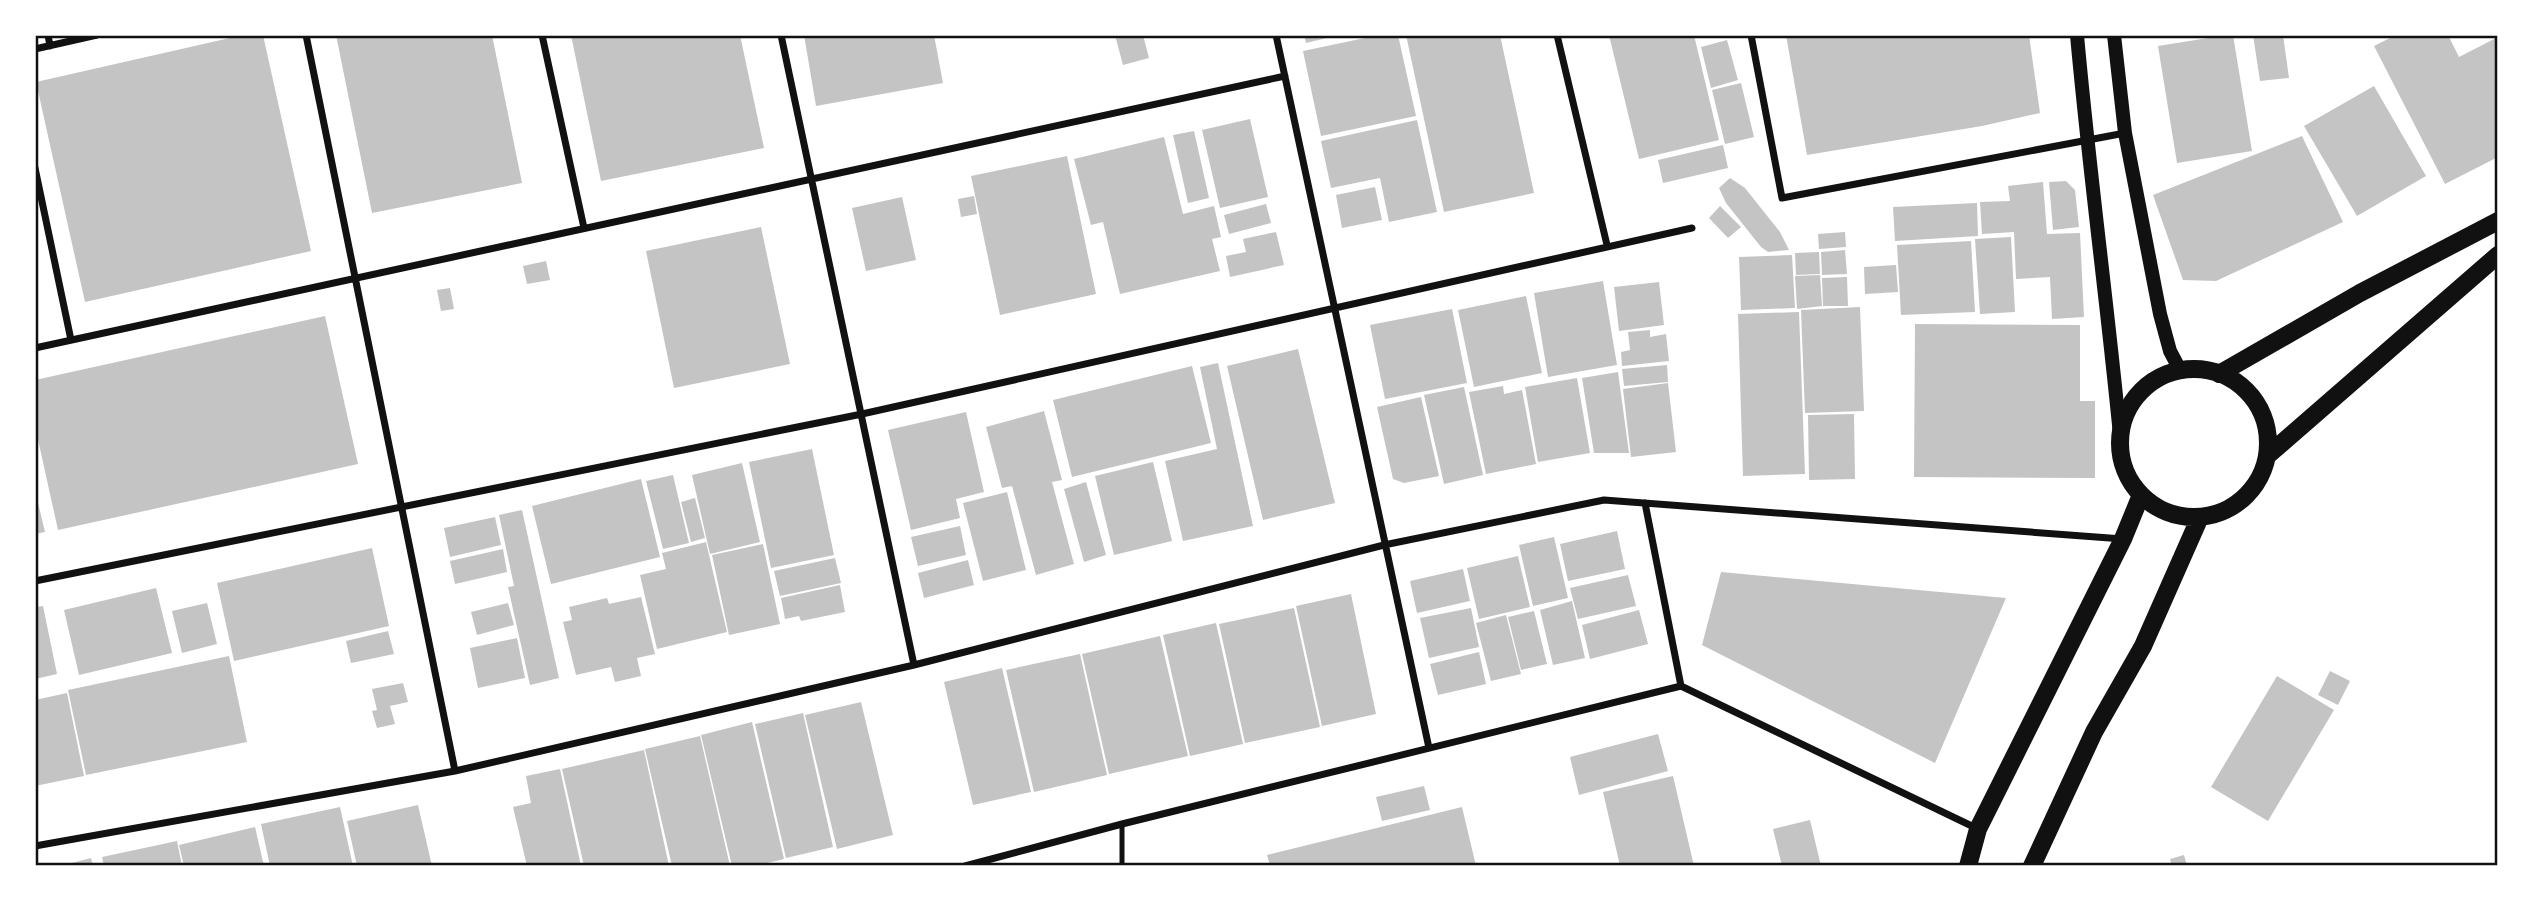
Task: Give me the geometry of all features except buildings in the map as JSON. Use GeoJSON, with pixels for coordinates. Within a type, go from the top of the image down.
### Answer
{"type":"FeatureCollection","features":[{"type":"Feature","properties":{"kind":"main road"},"geometry":{"type":"LineString","coordinates":[[2077,35],[2087,142],[2105,277],[2121,457],[2128,477],[2141,495],[2158,508],[2178,516],[2200,517],[2223,511],[2244,498],[2259,478],[2267,456],[2268,435],[2263,415],[2252,397],[2237,383],[2219,374],[2199,369],[2180,370],[2162,377],[2133,400],[2120,435]]}},
{"type":"Feature","properties":{"kind":"main road"},"geometry":{"type":"LineString","coordinates":[[2114,35],[2126,133],[2160,314],[2170,351],[2180,370]]}},
{"type":"Feature","properties":{"kind":"main road"},"geometry":{"type":"LineString","coordinates":[[2219,374],[2360,293],[2498,221]]}},
{"type":"Feature","properties":{"kind":"main road"},"geometry":{"type":"LineString","coordinates":[[2267,456],[2498,255]]}},
{"type":"Feature","properties":{"kind":"main road"},"geometry":{"type":"LineString","coordinates":[[1968,866],[1978,830],[2123,539],[2141,495]]}},
{"type":"Feature","properties":{"kind":"main road"},"geometry":{"type":"LineString","coordinates":[[2032,866],[2094,732],[2143,646],[2200,517]]}},
{"type":"Feature","properties":{"kind":"street"},"geometry":{"type":"LineString","coordinates":[[48,35],[50,46]]}},
{"type":"Feature","properties":{"kind":"street"},"geometry":{"type":"LineString","coordinates":[[35,49],[97,35]]}},
{"type":"Feature","properties":{"kind":"street"},"geometry":{"type":"LineString","coordinates":[[306,35],[455,771]]}},
{"type":"Feature","properties":{"kind":"street"},"geometry":{"type":"LineString","coordinates":[[542,35],[584,228]]}},
{"type":"Feature","properties":{"kind":"street"},"geometry":{"type":"LineString","coordinates":[[781,35],[914,665]]}},
{"type":"Feature","properties":{"kind":"street"},"geometry":{"type":"LineString","coordinates":[[1276,35],[1429,748]]}},
{"type":"Feature","properties":{"kind":"street"},"geometry":{"type":"LineString","coordinates":[[1557,35],[1607,245]]}},
{"type":"Feature","properties":{"kind":"street"},"geometry":{"type":"LineString","coordinates":[[1751,35],[1782,198],[2126,133]]}},
{"type":"Feature","properties":{"kind":"street"},"geometry":{"type":"LineString","coordinates":[[35,348],[1285,76]]}},
{"type":"Feature","properties":{"kind":"street"},"geometry":{"type":"LineString","coordinates":[[35,168],[71,340]]}},
{"type":"Feature","properties":{"kind":"street"},"geometry":{"type":"LineString","coordinates":[[35,581],[862,414],[1692,228]]}},
{"type":"Feature","properties":{"kind":"street"},"geometry":{"type":"LineString","coordinates":[[35,846],[455,771],[914,665],[1384,545],[1604,500],[2123,539]]}},
{"type":"Feature","properties":{"kind":"street"},"geometry":{"type":"LineString","coordinates":[[1645,503],[1681,686]]}},
{"type":"Feature","properties":{"kind":"street"},"geometry":{"type":"LineString","coordinates":[[965,866],[1122,824],[1681,686],[1978,830]]}},
{"type":"Feature","properties":{"kind":"lane"},"geometry":{"type":"LineString","coordinates":[[1122,824],[1122,866]]}}]}
